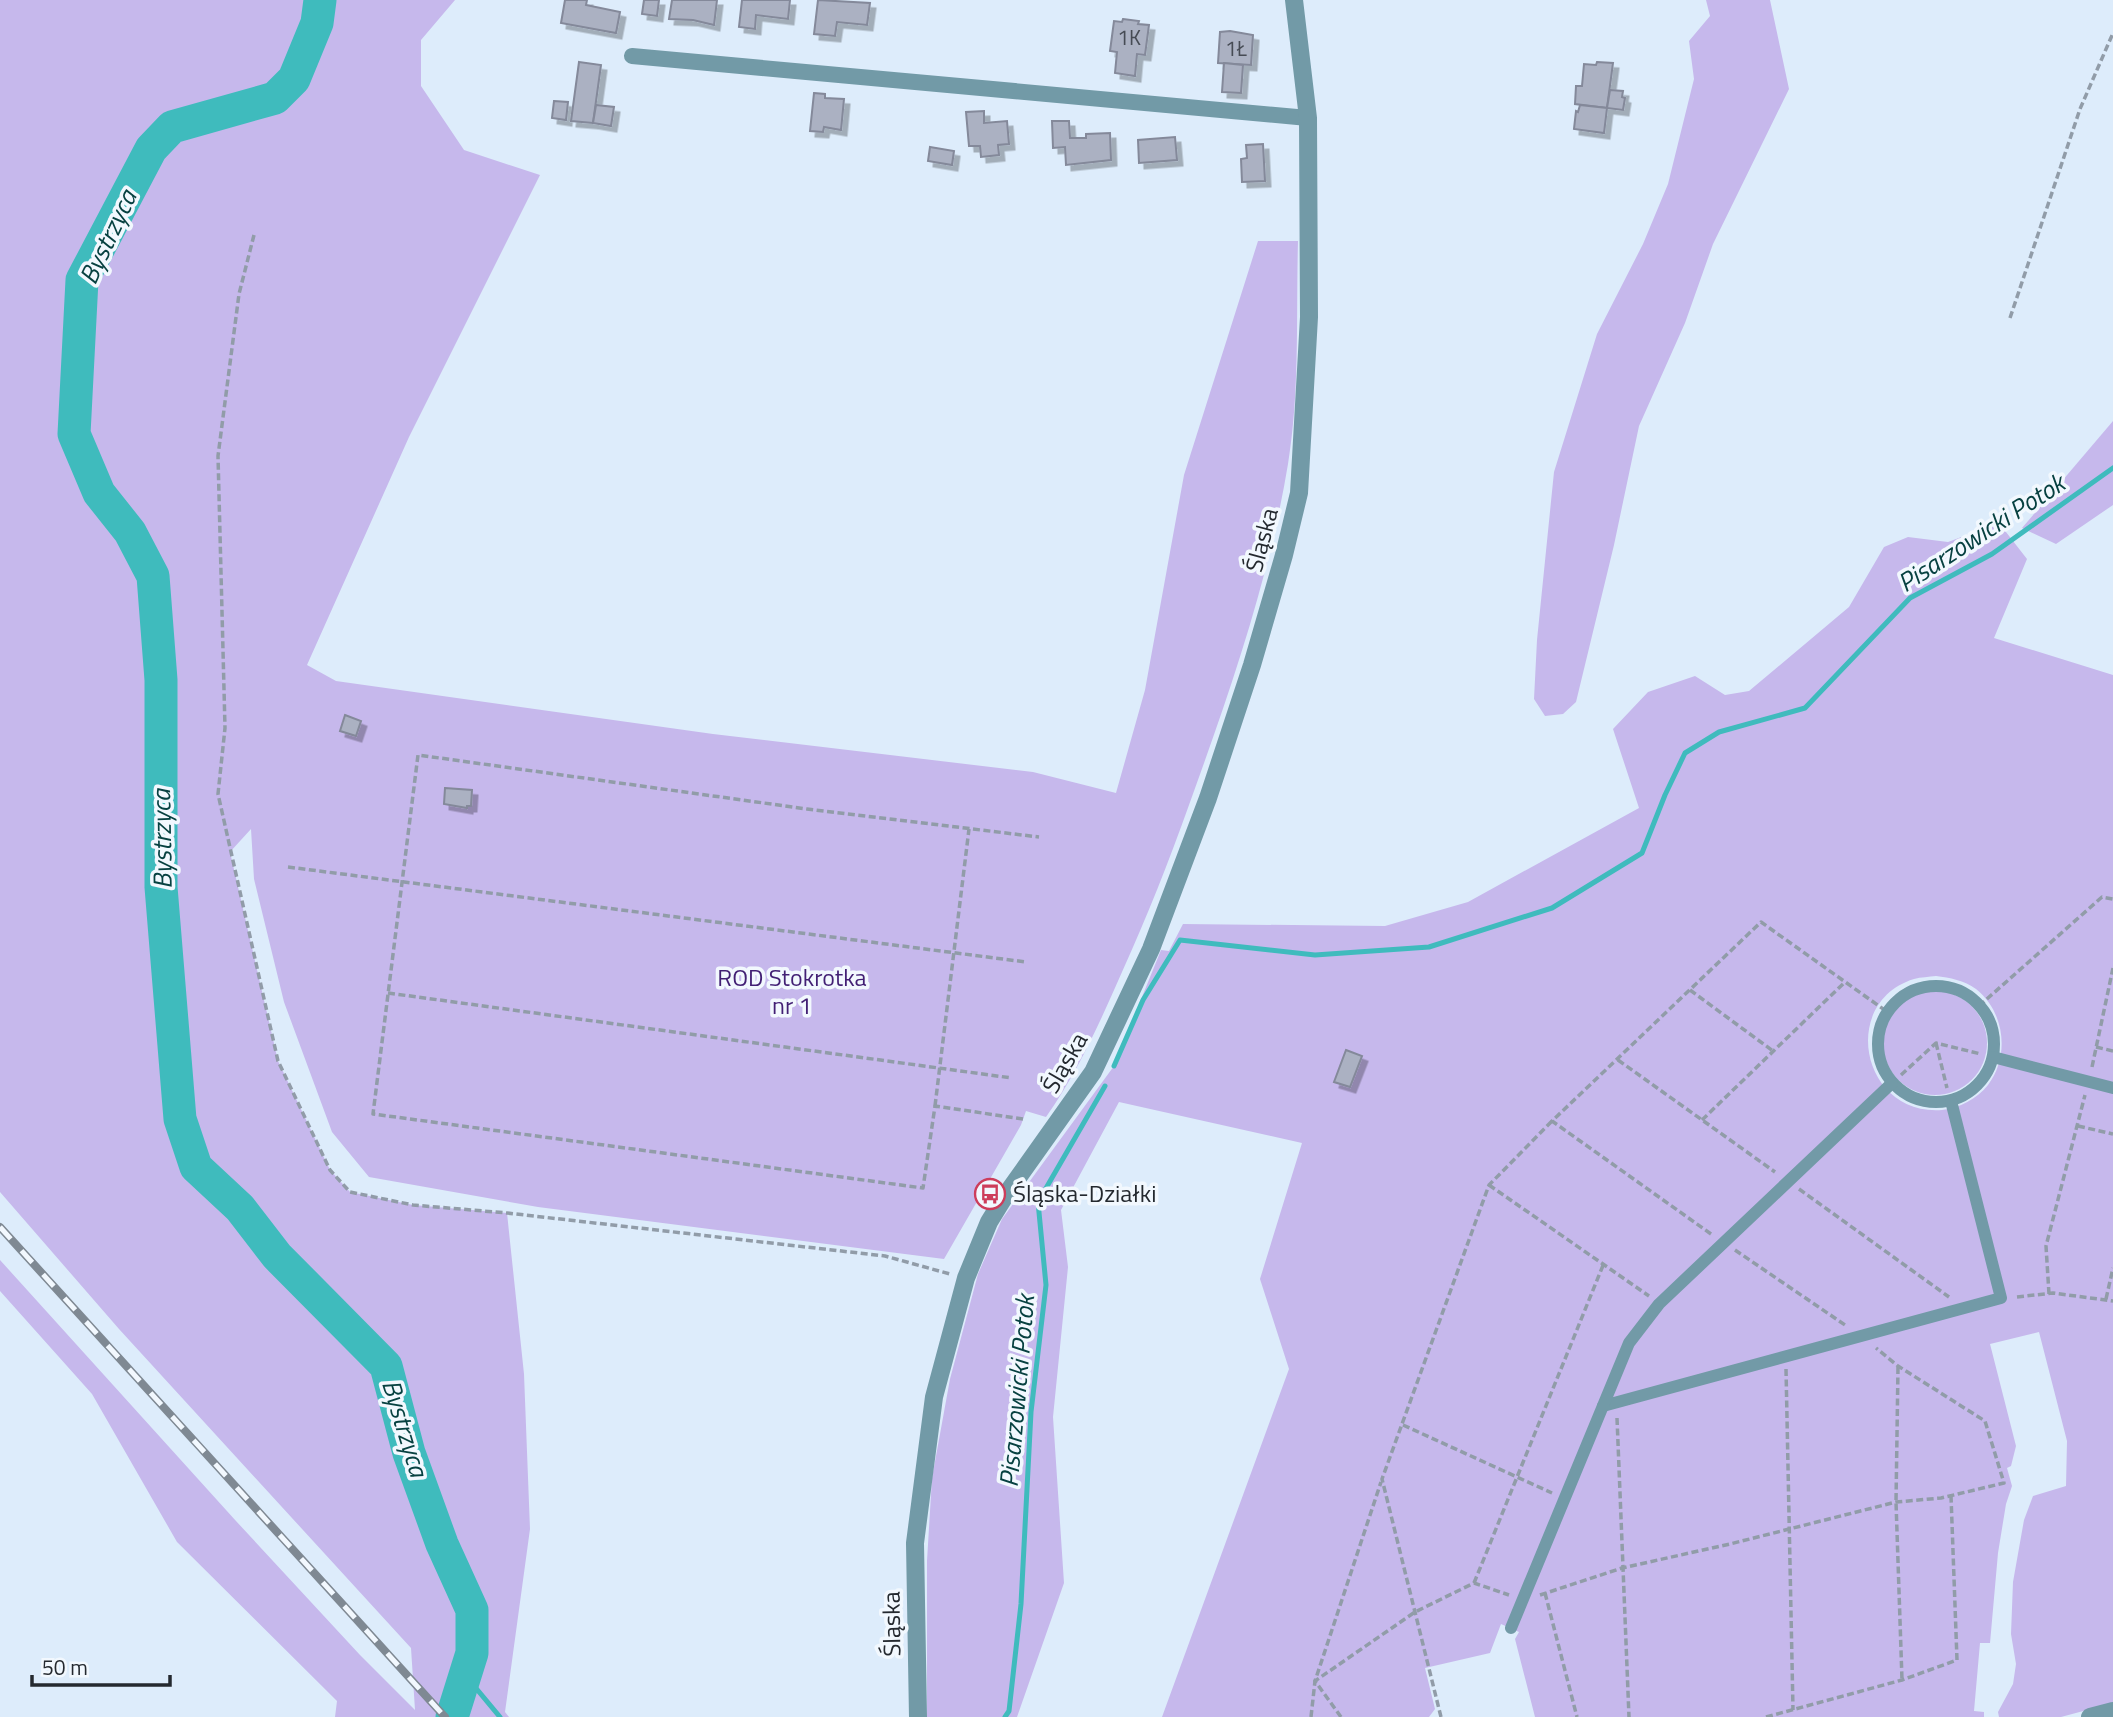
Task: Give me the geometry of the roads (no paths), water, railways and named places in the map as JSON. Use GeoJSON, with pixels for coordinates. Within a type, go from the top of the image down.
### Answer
{"type":"FeatureCollection","features":[{"type":"Feature","properties":{"kind":"street","name":"Śląska"},"geometry":{"type":"LineString","coordinates":[[918,1717],[915,1543],[934,1397],[966,1278],[989,1222],[1005,1196],[1093,1072],[1151,948],[1208,798],[1255,653],[1299,493],[1309,317],[1308,118],[1294,0]]}},
{"type":"Feature","properties":{"kind":"street"},"geometry":{"type":"LineString","coordinates":[[632,56],[1308,118]]}},
{"type":"Feature","properties":{"kind":"street"},"geometry":{"type":"LineString","coordinates":[[1944,986],[1966,994],[1984,1010],[1993,1032],[1993,1057],[1979,1084],[1966,1095],[1951,1101],[1929,1103],[1909,1097],[1892,1083],[1884,1072],[1877,1044],[1886,1011],[1899,999],[1920,988],[1944,986]]}},
{"type":"Feature","properties":{"kind":"street"},"geometry":{"type":"LineString","coordinates":[[1993,1057],[2113,1088]]}},
{"type":"Feature","properties":{"kind":"street"},"geometry":{"type":"LineString","coordinates":[[1511,1628],[1629,1343],[1659,1304],[1892,1083]]}},
{"type":"Feature","properties":{"kind":"street"},"geometry":{"type":"LineString","coordinates":[[1603,1405],[2001,1298],[1951,1101]]}},
{"type":"Feature","properties":{"kind":"waterway","name":"Bystrzyca"},"geometry":{"type":"LineString","coordinates":[[320,0],[317,23],[294,79],[275,98],[172,127],[151,149],[82,280],[74,434],[99,493],[130,532],[153,576],[161,680],[161,887],[180,1119],[196,1167],[240,1208],[277,1256],[386,1366],[409,1453],[442,1544],[472,1610],[472,1653],[452,1717]]}},
{"type":"Feature","properties":{"kind":"waterway","name":"Pisarzowicki Potok"},"geometry":{"type":"LineString","coordinates":[[1114,1066],[1143,1000],[1180,940],[1315,955],[1429,947],[1552,908],[1642,853],[1685,753],[1719,732],[1805,708],[1910,598],[1992,554],[2113,468]]}},
{"type":"Feature","properties":{"kind":"waterway","name":"Pisarzowicki Potok"},"geometry":{"type":"LineString","coordinates":[[1005,1717],[1009,1711],[1021,1604],[1031,1412],[1046,1285],[1038,1202],[1105,1086]]}},
{"type":"Feature","properties":{"kind":"waterway","name":"Pisarzowicki Potok"},"geometry":{"type":"LineString","coordinates":[[465,1675],[500,1717]]}},
{"type":"Feature","properties":{"kind":"railway"},"geometry":{"type":"LineString","coordinates":[[0,1227],[445,1717]]}},
{"type":"Feature","properties":{"kind":"place","name":"Śląska-Działki"},"geometry":{"type":"Point","coordinates":[990,1194]}},
{"type":"Feature","properties":{"kind":"park label","name":"ROD Stokrotka nr 1"},"geometry":{"type":"Point","coordinates":[792,992]}}]}
